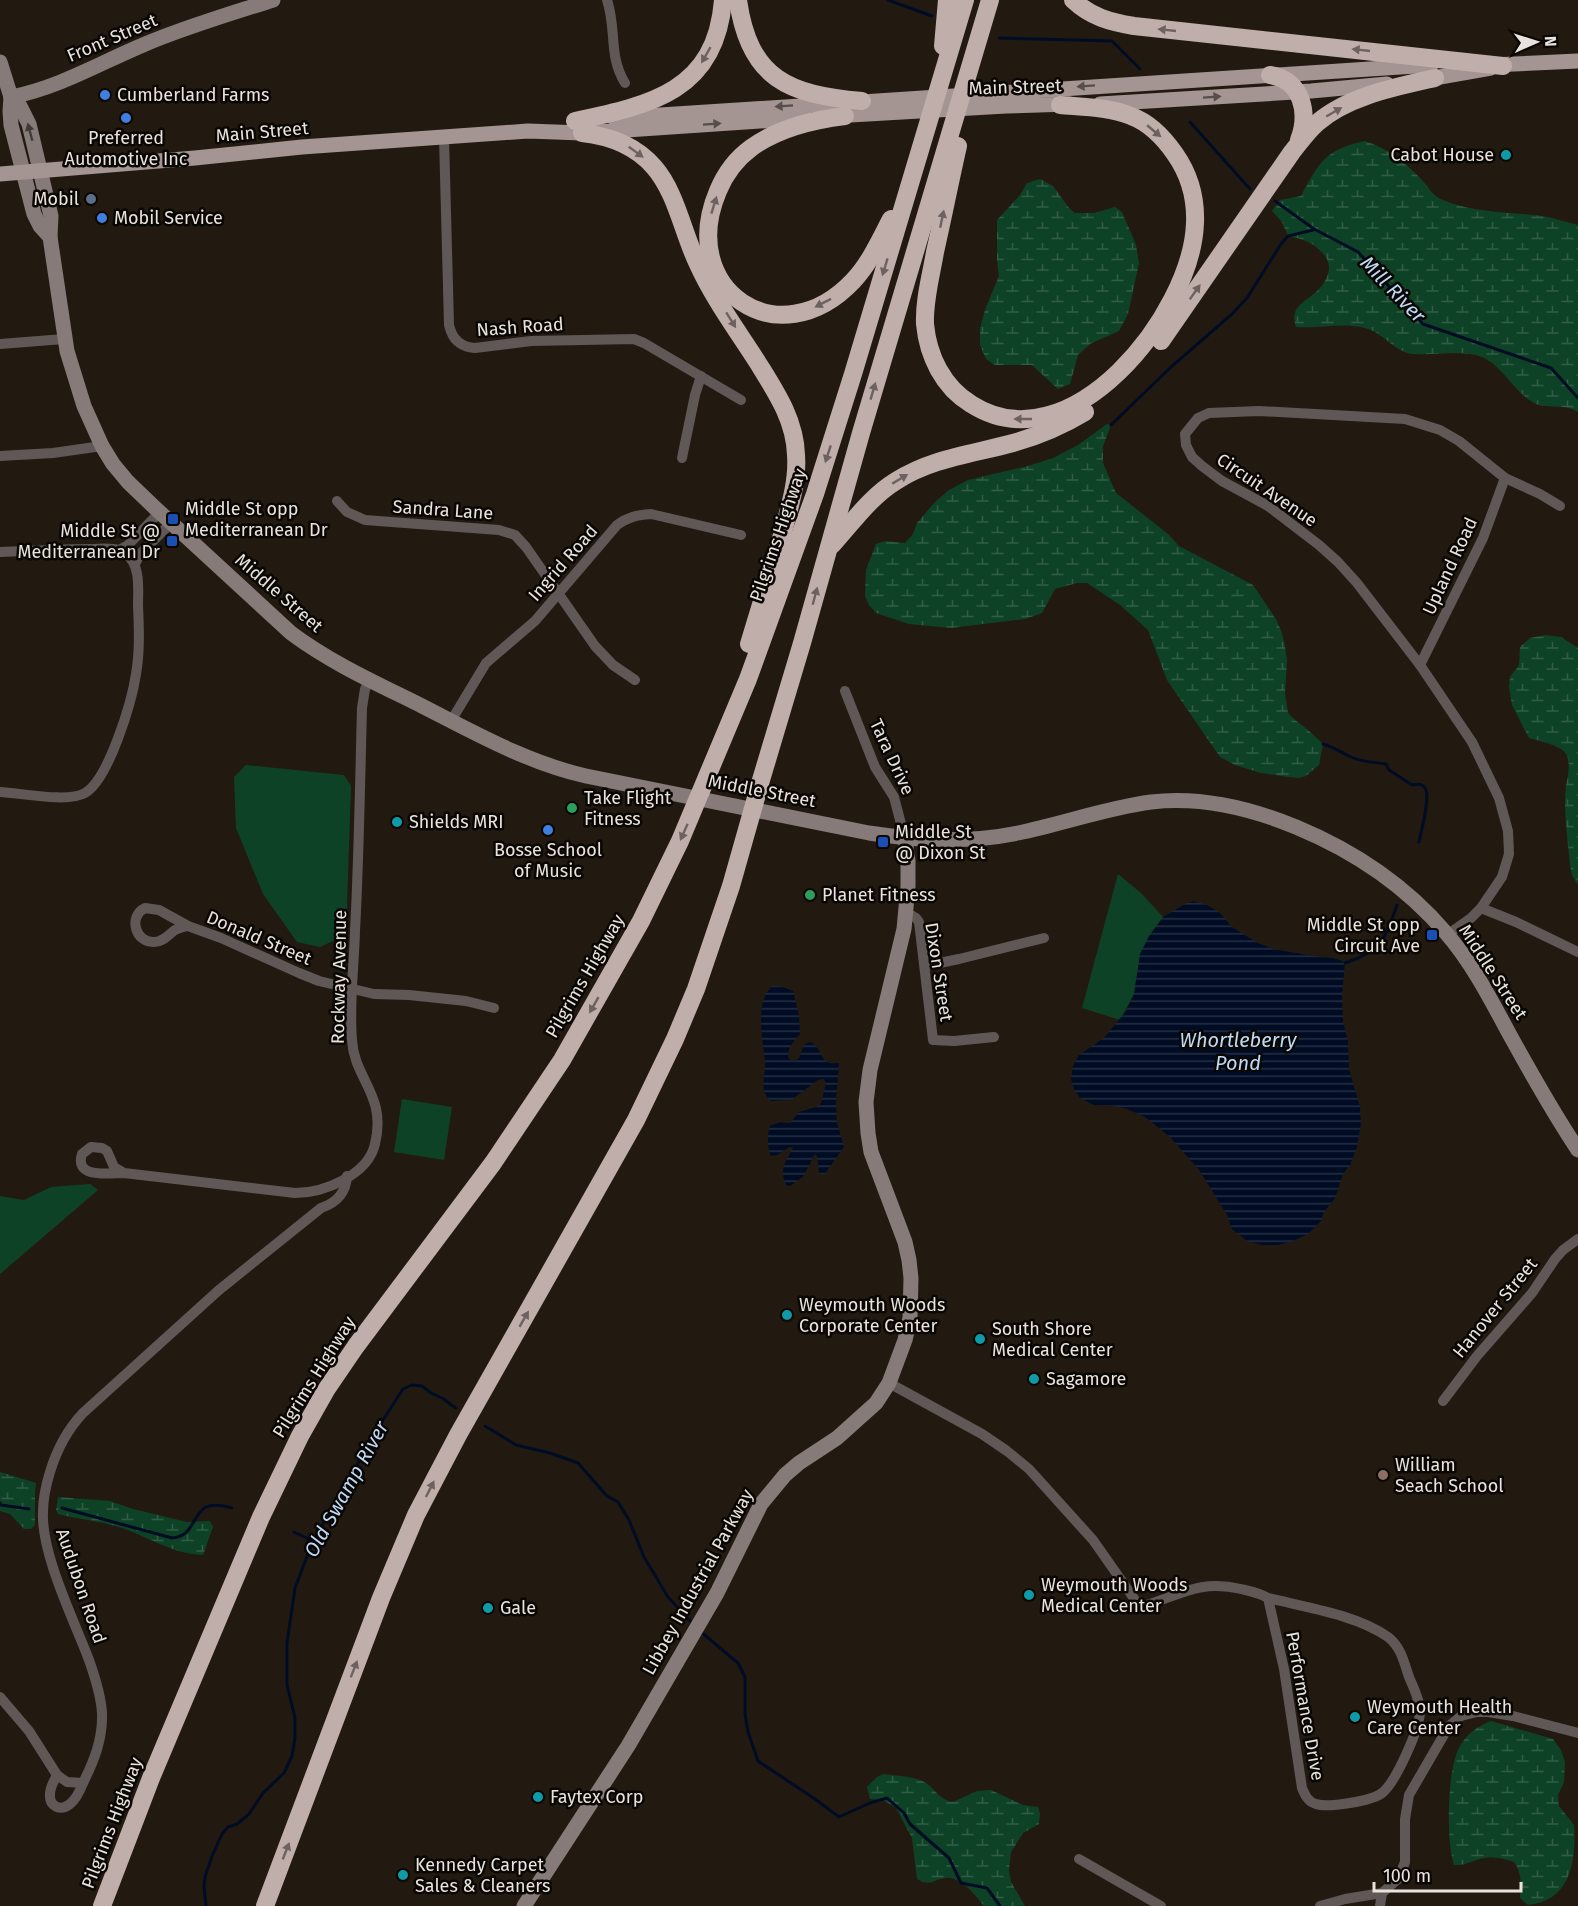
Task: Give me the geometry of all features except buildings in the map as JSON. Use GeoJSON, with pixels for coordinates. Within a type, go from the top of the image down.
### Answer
{"type":"FeatureCollection","features":[{"type":"Feature","properties":{"kind":"highway"},"geometry":{"type":"LineString","coordinates":[[579,127],[647,104],[685,82],[700,65],[712,44],[720,23],[723,0]]}},
{"type":"Feature","properties":{"kind":"highway"},"geometry":{"type":"LineString","coordinates":[[738,0],[750,46],[761,63],[773,75],[806,93],[862,101]]}},
{"type":"Feature","properties":{"kind":"highway"},"geometry":{"type":"LineString","coordinates":[[941,81],[947,0]]}},
{"type":"Feature","properties":{"kind":"highway","name":"Pilgrims Highway"},"geometry":{"type":"LineString","coordinates":[[102,1906],[156,1767],[261,1517],[300,1436],[361,1338],[488,1170],[566,1052],[645,914],[708,777],[770,620],[815,494],[851,383],[965,0]]}},
{"type":"Feature","properties":{"kind":"highway"},"geometry":{"type":"LineString","coordinates":[[1073,0],[1087,12],[1102,20],[1134,26],[1503,66]]}},
{"type":"Feature","properties":{"kind":"highway"},"geometry":{"type":"LineString","coordinates":[[990,1],[973,71],[929,284],[925,322],[930,351],[937,367],[951,388],[982,411],[1011,419],[1041,418],[1069,408],[1093,393],[1126,364],[1154,330],[1172,300],[1186,268],[1195,230],[1194,204],[1188,179],[1173,151],[1157,133],[1137,119],[1119,112],[1060,105]]}},
{"type":"Feature","properties":{"kind":"highway"},"geometry":{"type":"LineString","coordinates":[[265,1906],[378,1606],[416,1515],[458,1435],[636,1120],[682,1022],[715,938],[891,330],[990,1]]}},
{"type":"Feature","properties":{"kind":"highway"},"geometry":{"type":"LineString","coordinates":[[1270,75],[1286,80],[1298,92],[1302,104],[1304,125],[1292,152]]}},
{"type":"Feature","properties":{"kind":"highway"},"geometry":{"type":"LineString","coordinates":[[828,549],[873,498],[901,477],[938,461],[1013,443],[1046,432],[1083,414],[1121,385],[1149,357],[1292,152],[1314,125],[1335,111],[1380,93],[1435,78]]}},
{"type":"Feature","properties":{"kind":"highway"},"geometry":{"type":"LineString","coordinates":[[845,116],[799,125],[768,137],[742,154],[725,176],[710,216],[709,248],[713,264],[723,284],[745,305],[775,315],[797,313],[826,302],[846,287],[864,267],[878,243],[906,187],[920,151]]}},
{"type":"Feature","properties":{"kind":"highway"},"geometry":{"type":"LineString","coordinates":[[579,127],[628,146],[644,157],[659,173],[669,191],[701,271],[778,394],[794,436],[796,469],[790,505],[708,777]]}},
{"type":"Feature","properties":{"kind":"main road","name":"Front Street"},"geometry":{"type":"LineString","coordinates":[[6,98],[42,89],[152,41],[273,0]]}},
{"type":"Feature","properties":{"kind":"main road","name":"Main Street"},"geometry":{"type":"LineString","coordinates":[[579,127],[845,116],[904,105],[1414,65],[1503,66],[1578,61]]}},
{"type":"Feature","properties":{"kind":"main road"},"geometry":{"type":"LineString","coordinates":[[0,62],[6,98]]}},
{"type":"Feature","properties":{"kind":"main road","name":"Main Street"},"geometry":{"type":"LineString","coordinates":[[988,100],[1060,105],[1298,92],[1435,78],[1503,66]]}},
{"type":"Feature","properties":{"kind":"main road","name":"Middle Street"},"geometry":{"type":"LineString","coordinates":[[6,98],[20,106],[26,117],[51,216],[50,237],[69,362],[84,406],[102,446],[128,482],[159,513],[291,633],[316,651],[451,721],[545,765],[575,774],[905,839],[962,840],[1002,836],[1152,802],[1192,801],[1234,806],[1282,821],[1355,855],[1408,894],[1447,935],[1490,997],[1534,1079],[1578,1150]]}},
{"type":"Feature","properties":{"kind":"main road","name":"Middle Street"},"geometry":{"type":"LineString","coordinates":[[6,98],[36,220],[50,237]]}},
{"type":"Feature","properties":{"kind":"main road","name":"Main Street"},"geometry":{"type":"LineString","coordinates":[[0,174],[302,147],[579,127],[862,101],[904,105]]}},
{"type":"Feature","properties":{"kind":"main road","name":"Libbey Industrial Parkway"},"geometry":{"type":"LineString","coordinates":[[524,1906],[614,1768],[705,1613],[727,1574],[752,1521],[772,1489],[784,1475],[837,1438],[876,1403],[889,1383],[905,1340],[910,1318],[911,1278],[905,1242],[867,1133],[866,1102],[873,1059],[898,956],[906,912],[908,861],[905,839]]}},
{"type":"Feature","properties":{"kind":"street"},"geometry":{"type":"LineString","coordinates":[[607,0],[612,22],[614,59],[625,83]]}},
{"type":"Feature","properties":{"kind":"street","name":"Nash Road"},"geometry":{"type":"LineString","coordinates":[[444,137],[449,325],[455,339],[463,346],[475,348],[538,341],[634,339],[741,400]]}},
{"type":"Feature","properties":{"kind":"street"},"geometry":{"type":"LineString","coordinates":[[0,344],[64,339]]}},
{"type":"Feature","properties":{"kind":"street"},"geometry":{"type":"LineString","coordinates":[[682,458],[694,395],[701,376]]}},
{"type":"Feature","properties":{"kind":"street","name":"Circuit Avenue"},"geometry":{"type":"LineString","coordinates":[[1447,935],[1481,908],[1502,877],[1507,865],[1510,843],[1499,798],[1472,742],[1420,665],[1338,562],[1268,506],[1222,481],[1202,466],[1192,457],[1186,445],[1185,434],[1198,418],[1209,414],[1259,411],[1406,419],[1420,422],[1449,435],[1505,478],[1560,506]]}},
{"type":"Feature","properties":{"kind":"street"},"geometry":{"type":"LineString","coordinates":[[0,456],[53,453],[102,446]]}},
{"type":"Feature","properties":{"kind":"street","name":"Upland Road"},"geometry":{"type":"LineString","coordinates":[[1420,665],[1483,538],[1505,478]]}},
{"type":"Feature","properties":{"kind":"street","name":"Sandra Lane"},"geometry":{"type":"LineString","coordinates":[[337,501],[347,512],[365,520],[510,532],[523,542],[601,653],[635,680]]}},
{"type":"Feature","properties":{"kind":"street"},"geometry":{"type":"LineString","coordinates":[[0,552],[58,549],[119,550],[129,545],[159,513]]}},
{"type":"Feature","properties":{"kind":"street","name":"Ingrid Road"},"geometry":{"type":"LineString","coordinates":[[451,721],[486,663],[535,621],[617,525],[630,517],[651,514],[741,535]]}},
{"type":"Feature","properties":{"kind":"street"},"geometry":{"type":"LineString","coordinates":[[135,564],[140,555],[171,524]]}},
{"type":"Feature","properties":{"kind":"street"},"geometry":{"type":"LineString","coordinates":[[0,792],[72,798],[86,793],[93,787],[110,761],[136,675],[139,632],[135,564],[128,555],[119,550]]}},
{"type":"Feature","properties":{"kind":"street","name":"Rockway Avenue"},"geometry":{"type":"LineString","coordinates":[[124,1173],[276,1192],[302,1193],[332,1185],[369,1158],[375,1143],[378,1119],[372,1093],[354,1052],[352,989],[356,930],[362,708],[365,689],[370,680]]}},
{"type":"Feature","properties":{"kind":"street","name":"Tara Drive"},"geometry":{"type":"LineString","coordinates":[[845,691],[875,767],[894,797],[905,839]]}},
{"type":"Feature","properties":{"kind":"street","name":"Donald Street"},"geometry":{"type":"LineString","coordinates":[[188,926],[174,931],[161,940],[149,942],[139,936],[135,919],[141,910],[154,908],[188,926],[221,938],[309,978],[352,989],[374,994],[466,1001],[494,1008]]}},
{"type":"Feature","properties":{"kind":"street"},"geometry":{"type":"LineString","coordinates":[[1481,908],[1578,952]]}},
{"type":"Feature","properties":{"kind":"street","name":"Dixon Street"},"geometry":{"type":"LineString","coordinates":[[906,912],[919,922],[933,1040],[954,1041],[994,1037]]}},
{"type":"Feature","properties":{"kind":"street"},"geometry":{"type":"LineString","coordinates":[[925,966],[1044,938]]}},
{"type":"Feature","properties":{"kind":"street","name":"Audubon Road"},"geometry":{"type":"LineString","coordinates":[[57,1775],[50,1795],[55,1807],[64,1808],[73,1801],[97,1754],[102,1712],[91,1667],[58,1581],[44,1530],[42,1513],[44,1498],[48,1477],[60,1444],[78,1418],[219,1290],[321,1208],[331,1205],[346,1188],[347,1176]]}},
{"type":"Feature","properties":{"kind":"street"},"geometry":{"type":"LineString","coordinates":[[317,1190],[321,1208]]}},
{"type":"Feature","properties":{"kind":"street","name":"Hanover Street"},"geometry":{"type":"LineString","coordinates":[[1443,1401],[1477,1356],[1532,1293],[1555,1259],[1578,1239]]}},
{"type":"Feature","properties":{"kind":"street","name":"Performance Drive"},"geometry":{"type":"LineString","coordinates":[[889,1383],[982,1434],[1029,1469],[1093,1540],[1140,1607],[1197,1587],[1230,1586],[1362,1623],[1378,1631],[1397,1646],[1418,1701],[1419,1722],[1394,1780],[1380,1795],[1359,1801],[1326,1805],[1314,1804],[1306,1797],[1302,1788],[1284,1669],[1268,1598]]}},
{"type":"Feature","properties":{"kind":"street"},"geometry":{"type":"LineString","coordinates":[[0,1697],[29,1731],[57,1775],[67,1782],[83,1783]]}},
{"type":"Feature","properties":{"kind":"street"},"geometry":{"type":"LineString","coordinates":[[1320,1906],[1382,1893],[1398,1879],[1405,1862],[1405,1819],[1409,1795],[1449,1726],[1468,1713],[1488,1712],[1578,1733]]}},
{"type":"Feature","properties":{"kind":"street"},"geometry":{"type":"LineString","coordinates":[[1079,1859],[1161,1906]]}},
{"type":"Feature","properties":{"kind":"street"},"geometry":{"type":"LineString","coordinates":[[1380,1906],[1382,1893]]}},
{"type":"Feature","properties":{"kind":"green space"},"geometry":{"type":"Polygon","coordinates":[[[1365,141],[1403,162],[1435,195],[1445,201],[1469,208],[1542,216],[1578,225],[1578,412],[1573,409],[1534,403],[1520,392],[1496,366],[1482,357],[1465,353],[1413,354],[1400,350],[1371,330],[1356,326],[1296,327],[1294,316],[1297,308],[1320,288],[1328,274],[1329,265],[1325,256],[1313,245],[1288,236],[1282,222],[1272,211],[1280,200],[1301,196],[1313,174],[1332,153],[1365,141]]]}},
{"type":"Feature","properties":{"kind":"green space"},"geometry":{"type":"Polygon","coordinates":[[[1040,179],[1053,186],[1075,213],[1094,213],[1115,207],[1122,212],[1136,245],[1139,263],[1128,314],[1119,331],[1090,344],[1078,355],[1070,384],[1058,389],[1032,365],[995,365],[986,359],[980,345],[980,328],[999,276],[997,220],[1020,195],[1027,183],[1040,179]]]}},
{"type":"Feature","properties":{"kind":"green space"},"geometry":{"type":"Polygon","coordinates":[[[1107,424],[1111,425],[1103,446],[1103,463],[1116,493],[1168,534],[1179,546],[1253,585],[1276,619],[1282,633],[1287,661],[1285,693],[1288,713],[1323,744],[1319,765],[1306,776],[1299,778],[1261,773],[1235,765],[1220,757],[1167,680],[1148,630],[1120,605],[1087,583],[1077,583],[1055,589],[1042,613],[1025,619],[951,628],[909,624],[876,613],[869,605],[865,596],[866,570],[876,544],[885,541],[905,543],[913,534],[917,523],[935,502],[949,490],[968,480],[1053,458],[1078,445],[1107,424]]]}},
{"type":"Feature","properties":{"kind":"green space"},"geometry":{"type":"Polygon","coordinates":[[[1546,635],[1561,637],[1578,648],[1578,885],[1572,875],[1570,865],[1566,825],[1565,796],[1569,770],[1568,758],[1560,748],[1529,738],[1512,705],[1509,687],[1510,677],[1519,665],[1520,647],[1530,638],[1546,635]]]}},
{"type":"Feature","properties":{"kind":"green space"},"geometry":{"type":"Polygon","coordinates":[[[246,765],[344,775],[351,786],[346,935],[320,947],[297,942],[263,894],[236,828],[234,777],[246,765]]]}},
{"type":"Feature","properties":{"kind":"green space"},"geometry":{"type":"Polygon","coordinates":[[[1118,874],[1141,893],[1163,917],[1137,975],[1134,994],[1120,1020],[1082,1008],[1118,874]]]}},
{"type":"Feature","properties":{"kind":"green space"},"geometry":{"type":"Polygon","coordinates":[[[402,1099],[452,1107],[444,1160],[394,1152],[402,1099]]]}},
{"type":"Feature","properties":{"kind":"green space"},"geometry":{"type":"Polygon","coordinates":[[[90,1184],[98,1190],[0,1274],[0,1196],[24,1200],[51,1187],[90,1184]]]}},
{"type":"Feature","properties":{"kind":"green space"},"geometry":{"type":"Polygon","coordinates":[[[0,1472],[36,1483],[35,1525],[31,1529],[24,1529],[10,1514],[0,1511],[0,1472]]]}},
{"type":"Feature","properties":{"kind":"green space"},"geometry":{"type":"Polygon","coordinates":[[[58,1497],[110,1501],[187,1522],[210,1521],[213,1527],[203,1555],[192,1554],[170,1548],[119,1527],[58,1514],[56,1510],[58,1497]]]}},
{"type":"Feature","properties":{"kind":"green space"},"geometry":{"type":"Polygon","coordinates":[[[1491,1721],[1553,1739],[1561,1750],[1565,1762],[1564,1782],[1558,1795],[1559,1806],[1574,1825],[1572,1864],[1562,1887],[1554,1896],[1543,1902],[1528,1905],[1520,1898],[1520,1875],[1514,1862],[1488,1857],[1462,1865],[1454,1865],[1451,1854],[1449,1806],[1455,1758],[1468,1735],[1491,1721]]]}},
{"type":"Feature","properties":{"kind":"green space"},"geometry":{"type":"Polygon","coordinates":[[[883,1774],[922,1781],[942,1797],[953,1802],[977,1791],[991,1790],[1023,1805],[1038,1807],[1039,1824],[1023,1833],[1011,1852],[1009,1870],[1011,1882],[1025,1906],[984,1906],[967,1887],[957,1880],[945,1878],[929,1883],[917,1879],[912,1838],[896,1808],[883,1800],[870,1799],[867,1787],[883,1774]]]}},
{"type":"Feature","properties":{"kind":"water","name":"Whortleberry Pond"},"geometry":{"type":"Polygon","coordinates":[[[1193,901],[1207,905],[1220,913],[1232,927],[1258,943],[1273,949],[1332,958],[1345,963],[1342,996],[1343,1022],[1348,1041],[1349,1069],[1360,1107],[1361,1124],[1357,1147],[1350,1165],[1343,1174],[1335,1198],[1324,1212],[1321,1221],[1308,1234],[1293,1241],[1278,1245],[1262,1245],[1247,1241],[1232,1229],[1227,1215],[1199,1170],[1170,1137],[1145,1117],[1127,1109],[1109,1105],[1094,1105],[1080,1098],[1071,1079],[1073,1066],[1079,1055],[1104,1038],[1126,1011],[1134,994],[1140,954],[1149,936],[1163,917],[1193,901]]]}},
{"type":"Feature","properties":{"kind":"water"},"geometry":{"type":"Polygon","coordinates":[[[773,986],[793,991],[799,1015],[800,1034],[790,1048],[789,1059],[794,1061],[799,1058],[804,1045],[810,1042],[818,1048],[827,1062],[839,1063],[837,1123],[844,1147],[824,1175],[819,1173],[815,1154],[803,1177],[790,1186],[786,1185],[783,1170],[793,1148],[790,1147],[771,1156],[768,1141],[770,1126],[780,1122],[790,1123],[799,1112],[819,1106],[826,1082],[823,1079],[818,1080],[791,1100],[771,1101],[767,1097],[764,1088],[765,1062],[761,1021],[763,1001],[773,986]]]}},
{"type":"Feature","properties":{"kind":"waterway","name":"Mill River"},"geometry":{"type":"LineString","coordinates":[[888,0],[932,16]]}},
{"type":"Feature","properties":{"kind":"waterway","name":"Mill River"},"geometry":{"type":"LineString","coordinates":[[999,38],[1112,41],[1140,69]]}},
{"type":"Feature","properties":{"kind":"waterway","name":"Mill River"},"geometry":{"type":"LineString","coordinates":[[1190,122],[1250,189]]}},
{"type":"Feature","properties":{"kind":"waterway","name":"Mill River"},"geometry":{"type":"LineString","coordinates":[[1275,201],[1314,229],[1358,252],[1423,324],[1551,368],[1578,398]]}},
{"type":"Feature","properties":{"kind":"waterway"},"geometry":{"type":"LineString","coordinates":[[1111,425],[1247,298],[1288,236],[1313,230]]}},
{"type":"Feature","properties":{"kind":"waterway"},"geometry":{"type":"LineString","coordinates":[[1323,744],[1355,759],[1386,764],[1389,770],[1412,785],[1424,786],[1427,799],[1419,842]]}},
{"type":"Feature","properties":{"kind":"waterway"},"geometry":{"type":"LineString","coordinates":[[1345,963],[1367,954],[1380,942],[1389,927],[1397,905]]}},
{"type":"Feature","properties":{"kind":"waterway","name":"Old Swamp River"},"geometry":{"type":"LineString","coordinates":[[206,1906],[205,1877],[222,1834],[228,1827],[237,1824],[249,1814],[263,1793],[284,1773],[292,1756],[295,1718],[287,1685],[287,1643],[295,1588],[313,1541],[403,1389],[412,1385],[422,1386],[456,1408]]}},
{"type":"Feature","properties":{"kind":"waterway","name":"Old Swamp River"},"geometry":{"type":"LineString","coordinates":[[485,1426],[516,1445],[578,1463],[607,1496],[618,1502],[629,1520],[644,1557],[668,1597],[694,1625]]}},
{"type":"Feature","properties":{"kind":"waterway"},"geometry":{"type":"LineString","coordinates":[[0,1503],[29,1509]]}},
{"type":"Feature","properties":{"kind":"waterway"},"geometry":{"type":"LineString","coordinates":[[62,1508],[172,1538],[182,1536],[201,1511],[208,1506],[232,1508]]}},
{"type":"Feature","properties":{"kind":"waterway"},"geometry":{"type":"LineString","coordinates":[[294,1532],[313,1541]]}},
{"type":"Feature","properties":{"kind":"waterway","name":"Old Swamp River"},"geometry":{"type":"LineString","coordinates":[[701,1632],[738,1663],[745,1677],[745,1714],[748,1732],[758,1761],[839,1817],[887,1798],[904,1813],[910,1824],[949,1858],[961,1883],[987,1888],[1000,1906]]}},
{"type":"Feature","properties":{"kind":"place","name":"Cumberland Farms"},"geometry":{"type":"Point","coordinates":[105,95]}},
{"type":"Feature","properties":{"kind":"place","name":"Preferred Automotive Inc"},"geometry":{"type":"Point","coordinates":[126,118]}},
{"type":"Feature","properties":{"kind":"place","name":"Cabot House"},"geometry":{"type":"Point","coordinates":[1506,155]}},
{"type":"Feature","properties":{"kind":"place","name":"Mobil"},"geometry":{"type":"Point","coordinates":[91,199]}},
{"type":"Feature","properties":{"kind":"place","name":"Mobil Service"},"geometry":{"type":"Point","coordinates":[102,218]}},
{"type":"Feature","properties":{"kind":"place","name":"Middle St opp Mediterranean Dr"},"geometry":{"type":"Point","coordinates":[173,519]}},
{"type":"Feature","properties":{"kind":"place","name":"Middle St @ Mediterranean Dr"},"geometry":{"type":"Point","coordinates":[172,541]}},
{"type":"Feature","properties":{"kind":"place","name":"Take Flight Fitness"},"geometry":{"type":"Point","coordinates":[572,808]}},
{"type":"Feature","properties":{"kind":"place","name":"Shields MRI"},"geometry":{"type":"Point","coordinates":[397,822]}},
{"type":"Feature","properties":{"kind":"place","name":"Bosse School of Music"},"geometry":{"type":"Point","coordinates":[548,830]}},
{"type":"Feature","properties":{"kind":"place","name":"Middle St @ Dixon St"},"geometry":{"type":"Point","coordinates":[883,842]}},
{"type":"Feature","properties":{"kind":"place","name":"Planet Fitness"},"geometry":{"type":"Point","coordinates":[810,895]}},
{"type":"Feature","properties":{"kind":"place","name":"Middle St opp Circuit Ave"},"geometry":{"type":"Point","coordinates":[1432,935]}},
{"type":"Feature","properties":{"kind":"place","name":"Weymouth Woods Corporate Center"},"geometry":{"type":"Point","coordinates":[787,1315]}},
{"type":"Feature","properties":{"kind":"place","name":"South Shore Medical Center"},"geometry":{"type":"Point","coordinates":[980,1339]}},
{"type":"Feature","properties":{"kind":"place","name":"Sagamore"},"geometry":{"type":"Point","coordinates":[1034,1379]}},
{"type":"Feature","properties":{"kind":"place","name":"William Seach School"},"geometry":{"type":"Point","coordinates":[1383,1475]}},
{"type":"Feature","properties":{"kind":"place","name":"Weymouth Woods Medical Center"},"geometry":{"type":"Point","coordinates":[1029,1595]}},
{"type":"Feature","properties":{"kind":"place","name":"Gale"},"geometry":{"type":"Point","coordinates":[488,1608]}},
{"type":"Feature","properties":{"kind":"place","name":"Weymouth Health Care Center"},"geometry":{"type":"Point","coordinates":[1355,1717]}},
{"type":"Feature","properties":{"kind":"place","name":"Faytex Corp"},"geometry":{"type":"Point","coordinates":[538,1797]}},
{"type":"Feature","properties":{"kind":"place","name":"Kennedy Carpet Sales & Cleaners"},"geometry":{"type":"Point","coordinates":[403,1875]}}]}
